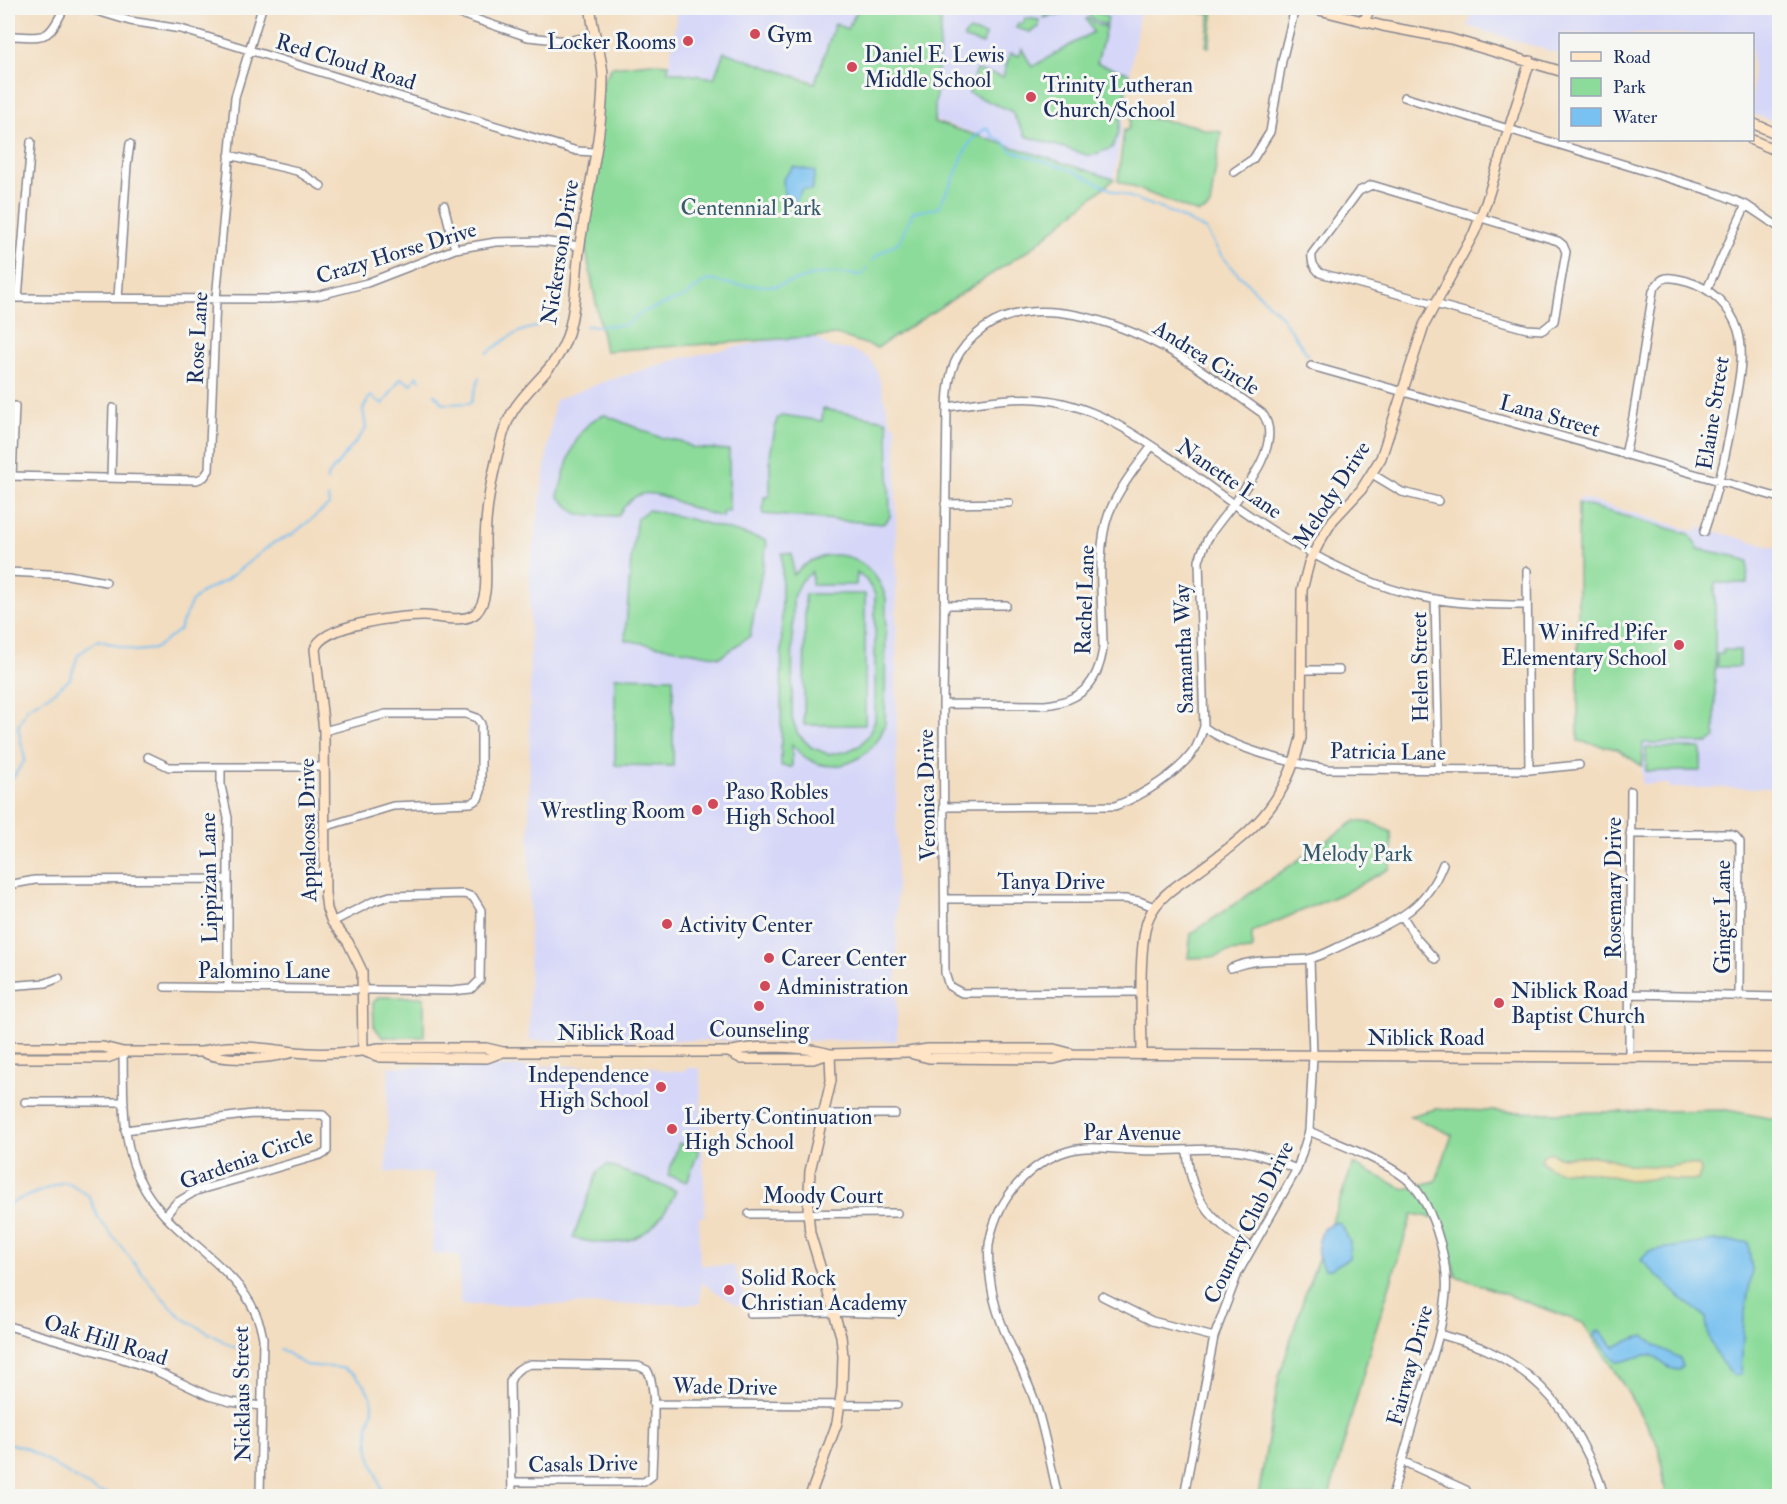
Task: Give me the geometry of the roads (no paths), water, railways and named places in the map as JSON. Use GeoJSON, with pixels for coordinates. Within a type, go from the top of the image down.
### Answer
{"type":"FeatureCollection","features":[{"type":"Feature","properties":{"kind":"street"},"geometry":{"type":"LineString","coordinates":[[8,36],[43,36],[50,33],[64,8]]}},
{"type":"Feature","properties":{"kind":"street","name":"Red Cloud Road"},"geometry":{"type":"LineString","coordinates":[[87,8],[130,21],[181,29],[577,151],[594,152]]}},
{"type":"Feature","properties":{"kind":"street","name":"Rose Lane"},"geometry":{"type":"LineString","coordinates":[[10,476],[197,480],[204,477],[209,470],[216,299],[235,97],[262,8]]}},
{"type":"Feature","properties":{"kind":"street"},"geometry":{"type":"LineString","coordinates":[[443,8],[528,37],[567,41],[595,36]]}},
{"type":"Feature","properties":{"kind":"street","name":"Nickerson Drive"},"geometry":{"type":"LineString","coordinates":[[358,626],[394,618],[422,616],[463,618],[478,612],[485,592],[487,517],[500,442],[514,410],[546,373],[565,341],[571,317],[603,79],[603,65],[595,36],[591,8]]}},
{"type":"Feature","properties":{"kind":"street"},"geometry":{"type":"LineString","coordinates":[[1234,172],[1252,159],[1270,132],[1282,61],[1295,8]]}},
{"type":"Feature","properties":{"kind":"street"},"geometry":{"type":"LineString","coordinates":[[1311,8],[1364,22],[1451,39],[1559,70]]}},
{"type":"Feature","properties":{"kind":"street"},"geometry":{"type":"LineString","coordinates":[[1364,22],[1370,8]]}},
{"type":"Feature","properties":{"kind":"street","name":"Melody Drive"},"geometry":{"type":"LineString","coordinates":[[1142,1054],[1144,939],[1148,920],[1154,908],[1166,894],[1234,845],[1273,807],[1295,762],[1301,738],[1302,590],[1313,554],[1333,520],[1361,490],[1381,458],[1424,325],[1466,248],[1491,190],[1530,62]]}},
{"type":"Feature","properties":{"kind":"street"},"geometry":{"type":"LineString","coordinates":[[1404,97],[1717,193],[1746,205],[1779,228]]}},
{"type":"Feature","properties":{"kind":"street"},"geometry":{"type":"LineString","coordinates":[[1754,124],[1779,135]]}},
{"type":"Feature","properties":{"kind":"street"},"geometry":{"type":"LineString","coordinates":[[1754,141],[1779,152]]}},
{"type":"Feature","properties":{"kind":"street"},"geometry":{"type":"LineString","coordinates":[[18,298],[31,142]]}},
{"type":"Feature","properties":{"kind":"street"},"geometry":{"type":"LineString","coordinates":[[118,298],[130,144]]}},
{"type":"Feature","properties":{"kind":"street"},"geometry":{"type":"LineString","coordinates":[[229,154],[297,171],[321,186]]}},
{"type":"Feature","properties":{"kind":"street"},"geometry":{"type":"LineString","coordinates":[[1380,186],[1481,216],[1558,241],[1563,245],[1566,252],[1565,261],[1554,321],[1543,330],[1434,305],[1320,273],[1314,267],[1312,254],[1359,191],[1366,187],[1380,186]]}},
{"type":"Feature","properties":{"kind":"street"},"geometry":{"type":"LineString","coordinates":[[444,205],[455,249]]}},
{"type":"Feature","properties":{"kind":"street"},"geometry":{"type":"LineString","coordinates":[[1707,289],[1746,205]]}},
{"type":"Feature","properties":{"kind":"street","name":"Crazy Horse Drive"},"geometry":{"type":"LineString","coordinates":[[8,298],[271,299],[316,296],[367,283],[455,249],[496,242],[541,241],[579,246]]}},
{"type":"Feature","properties":{"kind":"street","name":"Elaine Street"},"geometry":{"type":"LineString","coordinates":[[1625,455],[1651,302],[1657,283],[1672,277],[1707,289],[1732,316],[1740,342],[1740,374],[1720,481],[1704,532]]}},
{"type":"Feature","properties":{"kind":"street","name":"Andrea Circle"},"geometry":{"type":"LineString","coordinates":[[947,407],[949,375],[954,363],[969,341],[1000,319],[1032,311],[1052,312],[1077,315],[1135,333],[1182,358],[1262,413],[1268,420],[1270,438],[1263,459],[1234,503]]}},
{"type":"Feature","properties":{"kind":"street","name":"Lana Street"},"geometry":{"type":"LineString","coordinates":[[1311,366],[1779,498]]}},
{"type":"Feature","properties":{"kind":"street","name":"Nanette Lane"},"geometry":{"type":"LineString","coordinates":[[947,407],[1018,399],[1055,402],[1099,414],[1136,435],[1292,542],[1376,583],[1417,596],[1435,599],[1464,603],[1527,605]]}},
{"type":"Feature","properties":{"kind":"street"},"geometry":{"type":"LineString","coordinates":[[10,476],[15,406]]}},
{"type":"Feature","properties":{"kind":"street","name":"Veronica Drive"},"geometry":{"type":"LineString","coordinates":[[947,407],[943,704],[946,981],[955,991],[962,993],[1142,992]]}},
{"type":"Feature","properties":{"kind":"street"},"geometry":{"type":"LineString","coordinates":[[111,478],[113,408]]}},
{"type":"Feature","properties":{"kind":"street","name":"Rachel Lane"},"geometry":{"type":"LineString","coordinates":[[943,704],[1045,705],[1061,703],[1075,697],[1096,677],[1101,663],[1102,648],[1101,552],[1104,533],[1118,494],[1152,446]]}},
{"type":"Feature","properties":{"kind":"street"},"geometry":{"type":"LineString","coordinates":[[1372,474],[1402,492],[1438,501]]}},
{"type":"Feature","properties":{"kind":"street"},"geometry":{"type":"LineString","coordinates":[[945,504],[1010,503]]}},
{"type":"Feature","properties":{"kind":"street","name":"Samantha Way"},"geometry":{"type":"LineString","coordinates":[[945,807],[1115,806],[1131,800],[1174,771],[1196,747],[1204,727],[1199,561],[1207,540],[1234,503]]}},
{"type":"Feature","properties":{"kind":"street"},"geometry":{"type":"LineString","coordinates":[[1527,571],[1529,770]]}},
{"type":"Feature","properties":{"kind":"street"},"geometry":{"type":"LineString","coordinates":[[8,572],[68,575],[106,582]]}},
{"type":"Feature","properties":{"kind":"street","name":"Helen Street"},"geometry":{"type":"LineString","coordinates":[[1435,599],[1439,770]]}},
{"type":"Feature","properties":{"kind":"street"},"geometry":{"type":"LineString","coordinates":[[944,605],[1006,605]]}},
{"type":"Feature","properties":{"kind":"street","name":"Appaloosa Drive"},"geometry":{"type":"LineString","coordinates":[[358,626],[324,636],[315,649],[324,731],[325,893],[327,909],[332,922],[356,956],[362,971],[363,1052]]}},
{"type":"Feature","properties":{"kind":"street"},"geometry":{"type":"LineString","coordinates":[[1301,670],[1339,670]]}},
{"type":"Feature","properties":{"kind":"street"},"geometry":{"type":"LineString","coordinates":[[324,731],[387,714],[466,714],[477,718],[482,724],[481,791],[478,799],[471,803],[393,806],[324,827]]}},
{"type":"Feature","properties":{"kind":"street","name":"Patricia Lane"},"geometry":{"type":"LineString","coordinates":[[1204,727],[1224,739],[1257,751],[1327,769],[1529,770],[1579,765]]}},
{"type":"Feature","properties":{"kind":"street"},"geometry":{"type":"LineString","coordinates":[[148,757],[169,767],[324,767]]}},
{"type":"Feature","properties":{"kind":"street","name":"Lippizan Lane"},"geometry":{"type":"LineString","coordinates":[[221,768],[221,786],[228,818],[228,988]]}},
{"type":"Feature","properties":{"kind":"street","name":"Rosemary Drive"},"geometry":{"type":"LineString","coordinates":[[1629,1057],[1631,791]]}},
{"type":"Feature","properties":{"kind":"street","name":"Ginger Lane"},"geometry":{"type":"LineString","coordinates":[[1630,834],[1729,834],[1735,836],[1740,842],[1739,997]]}},
{"type":"Feature","properties":{"kind":"street"},"geometry":{"type":"LineString","coordinates":[[1231,968],[1258,960],[1310,959],[1403,917],[1432,888],[1443,864]]}},
{"type":"Feature","properties":{"kind":"street"},"geometry":{"type":"LineString","coordinates":[[8,885],[36,880],[228,879]]}},
{"type":"Feature","properties":{"kind":"street","name":"Palomino Lane"},"geometry":{"type":"LineString","coordinates":[[165,987],[452,991],[471,989],[480,980],[481,910],[473,897],[465,894],[390,896],[374,901],[332,922]]}},
{"type":"Feature","properties":{"kind":"street","name":"Tanya Drive"},"geometry":{"type":"LineString","coordinates":[[946,899],[1125,899],[1139,901],[1154,908]]}},
{"type":"Feature","properties":{"kind":"street"},"geometry":{"type":"LineString","coordinates":[[1403,917],[1417,939],[1435,959]]}},
{"type":"Feature","properties":{"kind":"street","name":"Country Club Drive"},"geometry":{"type":"LineString","coordinates":[[1185,1497],[1214,1337],[1239,1273],[1297,1169],[1309,1131],[1313,1056],[1310,959]]}},
{"type":"Feature","properties":{"kind":"street"},"geometry":{"type":"LineString","coordinates":[[8,986],[46,983],[59,978]]}},
{"type":"Feature","properties":{"kind":"street"},"geometry":{"type":"LineString","coordinates":[[1630,994],[1779,997]]}},
{"type":"Feature","properties":{"kind":"street","name":"Niblick Road"},"geometry":{"type":"LineString","coordinates":[[8,1047],[103,1047],[123,1052],[202,1052],[213,1048],[273,1048],[296,1052],[363,1052],[380,1057],[463,1058],[487,1058],[503,1052],[729,1052],[742,1048],[816,1050],[830,1054],[908,1052],[928,1049],[1054,1049],[1073,1054],[1779,1058]]}},
{"type":"Feature","properties":{"kind":"street","name":"Niblick Road"},"geometry":{"type":"LineString","coordinates":[[8,1058],[107,1058],[123,1052]]}},
{"type":"Feature","properties":{"kind":"street","name":"Nicklaus Street"},"geometry":{"type":"LineString","coordinates":[[123,1052],[125,1130],[129,1154],[139,1180],[165,1216],[234,1280],[255,1309],[263,1338],[260,1497]]}},
{"type":"Feature","properties":{"kind":"street"},"geometry":{"type":"LineString","coordinates":[[810,1497],[837,1423],[843,1356],[835,1312],[810,1233],[808,1212],[810,1172],[831,1081],[830,1054]]}},
{"type":"Feature","properties":{"kind":"street"},"geometry":{"type":"LineString","coordinates":[[25,1102],[124,1102]]}},
{"type":"Feature","properties":{"kind":"street","name":"Gardenia Circle"},"geometry":{"type":"LineString","coordinates":[[125,1130],[252,1113],[322,1114],[327,1119],[327,1151],[324,1154],[196,1191],[176,1203],[165,1216]]}},
{"type":"Feature","properties":{"kind":"street"},"geometry":{"type":"LineString","coordinates":[[750,1114],[895,1114]]}},
{"type":"Feature","properties":{"kind":"street","name":"Fairway Drive"},"geometry":{"type":"LineString","coordinates":[[1309,1131],[1390,1168],[1404,1177],[1421,1197],[1435,1230],[1446,1277],[1446,1294],[1439,1334],[1392,1497]]}},
{"type":"Feature","properties":{"kind":"street","name":"Par Avenue"},"geometry":{"type":"LineString","coordinates":[[1058,1497],[1035,1402],[995,1304],[989,1241],[1000,1210],[1016,1184],[1031,1170],[1059,1154],[1087,1148],[1155,1151],[1233,1150],[1297,1169]]}},
{"type":"Feature","properties":{"kind":"street"},"geometry":{"type":"LineString","coordinates":[[1186,1151],[1196,1193],[1208,1212],[1252,1248]]}},
{"type":"Feature","properties":{"kind":"street","name":"Moody Court"},"geometry":{"type":"LineString","coordinates":[[749,1214],[897,1213]]}},
{"type":"Feature","properties":{"kind":"street"},"geometry":{"type":"LineString","coordinates":[[1102,1296],[1152,1321],[1214,1337]]}},
{"type":"Feature","properties":{"kind":"street"},"geometry":{"type":"LineString","coordinates":[[750,1314],[835,1312],[898,1314]]}},
{"type":"Feature","properties":{"kind":"street","name":"Oak Hill Road"},"geometry":{"type":"LineString","coordinates":[[8,1326],[152,1369],[209,1396],[261,1406]]}},
{"type":"Feature","properties":{"kind":"street"},"geometry":{"type":"LineString","coordinates":[[1439,1334],[1486,1349],[1523,1371],[1550,1395],[1566,1415],[1597,1471],[1604,1497]]}},
{"type":"Feature","properties":{"kind":"street","name":"Wade Drive"},"geometry":{"type":"LineString","coordinates":[[512,1497],[510,1382],[518,1369],[531,1364],[638,1366],[647,1370],[651,1376],[653,1404],[897,1405]]}},
{"type":"Feature","properties":{"kind":"street","name":"Casals Drive"},"geometry":{"type":"LineString","coordinates":[[512,1482],[644,1482],[649,1480],[652,1476],[653,1404]]}},
{"type":"Feature","properties":{"kind":"street"},"geometry":{"type":"LineString","coordinates":[[1402,1461],[1466,1490]]}},
{"type":"Feature","properties":{"kind":"water"},"geometry":{"type":"Polygon","coordinates":[[[793,167],[815,171],[812,190],[802,189],[794,205],[785,203],[783,179],[793,167]]]}},
{"type":"Feature","properties":{"kind":"water"},"geometry":{"type":"Polygon","coordinates":[[[1335,1222],[1341,1224],[1350,1242],[1349,1258],[1331,1269],[1324,1269],[1318,1254],[1319,1240],[1323,1229],[1335,1222]]]}},
{"type":"Feature","properties":{"kind":"water"},"geometry":{"type":"Polygon","coordinates":[[[1714,1241],[1748,1242],[1752,1271],[1744,1318],[1741,1374],[1734,1376],[1714,1350],[1708,1334],[1706,1317],[1683,1300],[1641,1260],[1649,1251],[1714,1241]]]}},
{"type":"Feature","properties":{"kind":"water"},"geometry":{"type":"Polygon","coordinates":[[[1600,1331],[1614,1347],[1645,1336],[1656,1346],[1680,1358],[1683,1366],[1679,1370],[1673,1369],[1650,1355],[1616,1362],[1594,1335],[1595,1332],[1600,1331]]]}},
{"type":"Feature","properties":{"kind":"waterway"},"geometry":{"type":"LineString","coordinates":[[872,261],[900,241],[913,212],[938,208],[970,143],[987,128],[994,137],[1004,142],[1012,151],[1071,170],[1114,191],[1170,212],[1206,230],[1221,255],[1280,315],[1308,355]]}},
{"type":"Feature","properties":{"kind":"waterway"},"geometry":{"type":"LineString","coordinates":[[585,326],[626,325],[641,313],[684,297],[707,280],[737,285],[776,286],[814,275],[833,273],[862,275],[867,268]]}},
{"type":"Feature","properties":{"kind":"waterway"},"geometry":{"type":"LineString","coordinates":[[487,353],[516,334],[536,327]]}},
{"type":"Feature","properties":{"kind":"waterway"},"geometry":{"type":"LineString","coordinates":[[327,481],[327,477],[366,429],[363,409],[370,396],[383,404],[401,378],[411,385],[417,376],[420,380]]}},
{"type":"Feature","properties":{"kind":"waterway"},"geometry":{"type":"LineString","coordinates":[[434,394],[444,404],[471,403],[479,378]]}},
{"type":"Feature","properties":{"kind":"waterway"},"geometry":{"type":"LineString","coordinates":[[8,780],[12,779],[25,760],[18,727],[27,708],[51,694],[70,679],[78,655],[98,640],[135,651],[154,649],[179,630],[191,603],[202,592],[225,581],[273,543],[293,534],[329,505],[328,497]]}},
{"type":"Feature","properties":{"kind":"waterway"},"geometry":{"type":"LineString","coordinates":[[8,1204],[63,1182],[71,1184],[89,1196],[99,1219],[158,1293],[181,1317],[233,1347],[249,1348]]}},
{"type":"Feature","properties":{"kind":"waterway"},"geometry":{"type":"LineString","coordinates":[[281,1349],[305,1365],[342,1368],[354,1374],[364,1384],[371,1397],[373,1411],[368,1426],[369,1452],[384,1496]]}},
{"type":"Feature","properties":{"kind":"waterway"},"geometry":{"type":"LineString","coordinates":[[8,1443],[26,1448],[98,1492],[118,1496]]}},
{"type":"Feature","properties":{"kind":"place","name":"Gym"},"geometry":{"type":"Point","coordinates":[755,34]}},
{"type":"Feature","properties":{"kind":"place","name":"Locker Rooms"},"geometry":{"type":"Point","coordinates":[688,41]}},
{"type":"Feature","properties":{"kind":"place","name":"Daniel E. Lewis Middle School"},"geometry":{"type":"Point","coordinates":[852,67]}},
{"type":"Feature","properties":{"kind":"place","name":"Trinity Lutheran Church/School"},"geometry":{"type":"Point","coordinates":[1031,97]}},
{"type":"Feature","properties":{"kind":"place","name":"Winifred Pifer Elementary School"},"geometry":{"type":"Point","coordinates":[1679,645]}},
{"type":"Feature","properties":{"kind":"place","name":"Paso Robles High School"},"geometry":{"type":"Point","coordinates":[713,804]}},
{"type":"Feature","properties":{"kind":"place","name":"Wrestling Room"},"geometry":{"type":"Point","coordinates":[697,810]}},
{"type":"Feature","properties":{"kind":"place","name":"Activity Center"},"geometry":{"type":"Point","coordinates":[667,924]}},
{"type":"Feature","properties":{"kind":"place","name":"Career Center"},"geometry":{"type":"Point","coordinates":[769,958]}},
{"type":"Feature","properties":{"kind":"place","name":"Administration"},"geometry":{"type":"Point","coordinates":[765,986]}},
{"type":"Feature","properties":{"kind":"place","name":"Niblick Road Baptist Church"},"geometry":{"type":"Point","coordinates":[1499,1003]}},
{"type":"Feature","properties":{"kind":"place","name":"Counseling"},"geometry":{"type":"Point","coordinates":[759,1006]}},
{"type":"Feature","properties":{"kind":"place","name":"Independence High School"},"geometry":{"type":"Point","coordinates":[661,1087]}},
{"type":"Feature","properties":{"kind":"place","name":"Liberty Continuation High School"},"geometry":{"type":"Point","coordinates":[672,1129]}},
{"type":"Feature","properties":{"kind":"place","name":"Solid Rock Christian Academy"},"geometry":{"type":"Point","coordinates":[729,1290]}},
{"type":"Feature","properties":{"kind":"park label","name":"Centennial Park"},"geometry":{"type":"Point","coordinates":[751,207]}},
{"type":"Feature","properties":{"kind":"park label","name":"Melody Park"},"geometry":{"type":"Point","coordinates":[1357,853]}}]}
